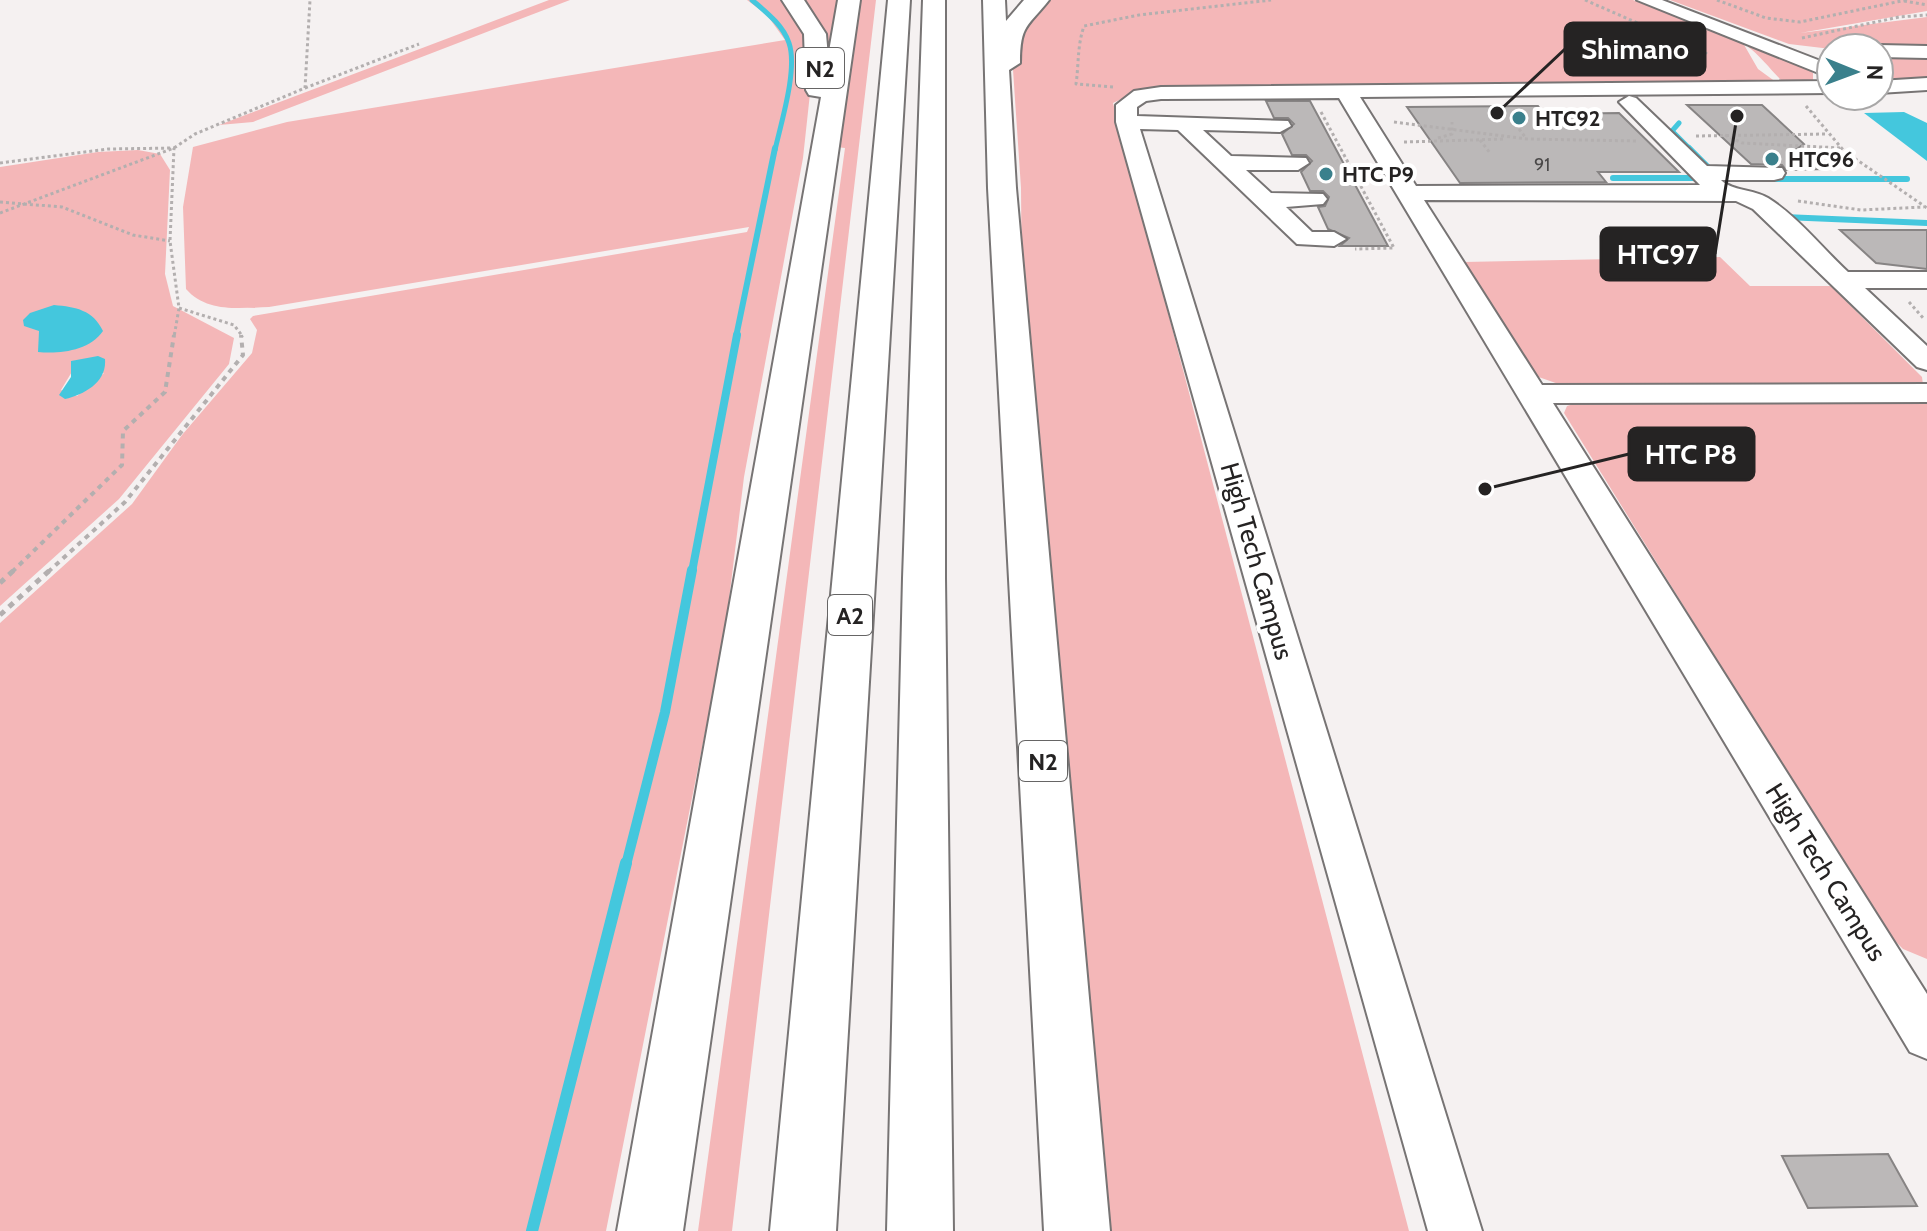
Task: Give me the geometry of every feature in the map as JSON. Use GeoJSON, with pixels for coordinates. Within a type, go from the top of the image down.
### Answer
{"type":"FeatureCollection","features":[{"type":"Feature","properties":{"kind":"highway","name":"N2"},"geometry":{"type":"LineString","coordinates":[[793,0],[815,34],[820,75],[818,95],[827,142]]}},
{"type":"Feature","properties":{"kind":"highway","name":"N2"},"geometry":{"type":"LineString","coordinates":[[650,1231],[849,0]]}},
{"type":"Feature","properties":{"kind":"highway","name":"A2"},"geometry":{"type":"LineString","coordinates":[[803,1231],[899,0]]}},
{"type":"Feature","properties":{"kind":"highway"},"geometry":{"type":"LineString","coordinates":[[920,1231],[924,594],[934,0]]}},
{"type":"Feature","properties":{"kind":"highway","name":"N2"},"geometry":{"type":"LineString","coordinates":[[994,0],[1002,188],[1077,1231]]}},
{"type":"Feature","properties":{"kind":"highway","name":"N2"},"geometry":{"type":"LineString","coordinates":[[1000,90],[1008,84],[1009,37],[1015,22],[1038,0]]}},
{"type":"Feature","properties":{"kind":"street"},"geometry":{"type":"LineString","coordinates":[[1646,0],[1791,58],[1815,72]]}},
{"type":"Feature","properties":{"kind":"street"},"geometry":{"type":"LineString","coordinates":[[1664,0],[1768,40],[1815,50]]}},
{"type":"Feature","properties":{"kind":"street"},"geometry":{"type":"LineString","coordinates":[[1895,51],[1927,52]]}},
{"type":"Feature","properties":{"kind":"street"},"geometry":{"type":"LineString","coordinates":[[1280,126],[1127,122],[1126,105],[1151,94],[1331,98],[1815,82]]}},
{"type":"Feature","properties":{"kind":"street"},"geometry":{"type":"LineString","coordinates":[[1895,85],[1927,84]]}},
{"type":"Feature","properties":{"kind":"street","name":"High Tech Campus"},"geometry":{"type":"LineString","coordinates":[[1331,98],[1364,122],[1533,394],[1910,980],[1927,1037]]}},
{"type":"Feature","properties":{"kind":"street"},"geometry":{"type":"LineString","coordinates":[[1629,102],[1676,137],[1722,187],[1761,204],[1921,350]]}},
{"type":"Feature","properties":{"kind":"street","name":"High Tech Campus"},"geometry":{"type":"LineString","coordinates":[[1127,122],[1455,1231]]}},
{"type":"Feature","properties":{"kind":"street"},"geometry":{"type":"LineString","coordinates":[[1184,124],[1306,239],[1334,239]]}},
{"type":"Feature","properties":{"kind":"street"},"geometry":{"type":"LineString","coordinates":[[1226,163],[1298,163]]}},
{"type":"Feature","properties":{"kind":"street"},"geometry":{"type":"LineString","coordinates":[[1409,193],[1722,187],[1774,173]]}},
{"type":"Feature","properties":{"kind":"street"},"geometry":{"type":"LineString","coordinates":[[1265,200],[1315,199]]}},
{"type":"Feature","properties":{"kind":"street"},"geometry":{"type":"LineString","coordinates":[[1842,280],[1927,280]]}},
{"type":"Feature","properties":{"kind":"street"},"geometry":{"type":"LineString","coordinates":[[1533,394],[1927,393]]}},
{"type":"Feature","properties":{"kind":"path"},"geometry":{"type":"LineString","coordinates":[[305,88],[310,46],[310,0]]}},
{"type":"Feature","properties":{"kind":"path"},"geometry":{"type":"LineString","coordinates":[[1117,87],[1087,88],[1076,84],[1079,65],[1076,49],[1084,26],[1139,15],[1271,0]]}},
{"type":"Feature","properties":{"kind":"path"},"geometry":{"type":"LineString","coordinates":[[1585,0],[1706,53],[1629,68]]}},
{"type":"Feature","properties":{"kind":"path"},"geometry":{"type":"LineString","coordinates":[[1717,0],[1766,18],[1800,22],[1903,0],[1927,5]]}},
{"type":"Feature","properties":{"kind":"path"},"geometry":{"type":"LineString","coordinates":[[1802,38],[1899,17],[1927,15]]}},
{"type":"Feature","properties":{"kind":"path"},"geometry":{"type":"LineString","coordinates":[[0,213],[174,148],[195,134],[419,44]]}},
{"type":"Feature","properties":{"kind":"path"},"geometry":{"type":"LineString","coordinates":[[1331,98],[1394,248],[1334,249],[1334,239]]}},
{"type":"Feature","properties":{"kind":"path"},"geometry":{"type":"LineString","coordinates":[[1364,122],[1455,129],[1524,139]]}},
{"type":"Feature","properties":{"kind":"path"},"geometry":{"type":"LineString","coordinates":[[1452,122],[1455,129]]}},
{"type":"Feature","properties":{"kind":"path"},"geometry":{"type":"LineString","coordinates":[[1455,129],[1440,137],[1403,142],[1524,139],[1626,143],[1676,137],[1827,134]]}},
{"type":"Feature","properties":{"kind":"path"},"geometry":{"type":"LineString","coordinates":[[1519,129],[1524,139]]}},
{"type":"Feature","properties":{"kind":"path"},"geometry":{"type":"LineString","coordinates":[[1724,135],[1742,143],[1843,148]]}},
{"type":"Feature","properties":{"kind":"path"},"geometry":{"type":"LineString","coordinates":[[1480,139],[1490,153]]}},
{"type":"Feature","properties":{"kind":"path"},"geometry":{"type":"LineString","coordinates":[[0,163],[111,148],[174,148]]}},
{"type":"Feature","properties":{"kind":"path"},"geometry":{"type":"LineString","coordinates":[[0,583],[122,465],[123,431],[165,392],[179,308],[173,282],[170,241],[174,148]]}},
{"type":"Feature","properties":{"kind":"path"},"geometry":{"type":"LineString","coordinates":[[1877,174],[1926,207]]}},
{"type":"Feature","properties":{"kind":"path"},"geometry":{"type":"LineString","coordinates":[[1722,187],[1861,210],[1926,207]]}},
{"type":"Feature","properties":{"kind":"path"},"geometry":{"type":"LineString","coordinates":[[0,202],[62,207],[133,235],[170,241]]}},
{"type":"Feature","properties":{"kind":"path"},"geometry":{"type":"LineString","coordinates":[[0,615],[125,502],[172,439],[243,355],[244,339],[234,325],[179,308]]}},
{"type":"Feature","properties":{"kind":"shaded area"},"geometry":{"type":"Polygon","coordinates":[[[549,0],[570,0],[253,122],[219,125],[549,0]]]}},
{"type":"Feature","properties":{"kind":"shaded area"},"geometry":{"type":"Polygon","coordinates":[[[747,0],[787,0],[807,34],[812,75],[803,158],[744,477],[725,632],[606,1231],[0,1231],[0,623],[132,504],[182,435],[252,353],[257,330],[250,319],[253,316],[747,232],[749,227],[269,307],[214,306],[194,297],[186,289],[183,207],[193,147],[287,122],[785,40],[767,15],[747,0]]]}},
{"type":"Feature","properties":{"kind":"shaded area"},"geometry":{"type":"Polygon","coordinates":[[[798,0],[841,0],[824,83],[798,0]]]}},
{"type":"Feature","properties":{"kind":"shaded area"},"geometry":{"type":"Polygon","coordinates":[[[857,0],[876,0],[732,1231],[698,1231],[845,148],[836,147],[857,0]]]}},
{"type":"Feature","properties":{"kind":"shaded area"},"geometry":{"type":"Polygon","coordinates":[[[1044,0],[1633,0],[1743,43],[1758,69],[1780,85],[1136,92],[1113,103],[1409,1231],[1106,1231],[1022,307],[1021,188],[1012,55],[1015,37],[1044,0]]]}},
{"type":"Feature","properties":{"kind":"shaded area"},"geometry":{"type":"Polygon","coordinates":[[[1670,0],[1927,0],[1927,11],[1800,33],[1927,17],[1927,50],[1895,50],[1895,32],[1815,32],[1815,47],[1789,44],[1670,0]]]}},
{"type":"Feature","properties":{"kind":"shaded area"},"geometry":{"type":"Polygon","coordinates":[[[1748,47],[1805,68],[1813,73],[1813,80],[1786,85],[1748,47]]]}},
{"type":"Feature","properties":{"kind":"shaded area"},"geometry":{"type":"Polygon","coordinates":[[[1895,54],[1927,54],[1927,81],[1895,82],[1895,54]]]}},
{"type":"Feature","properties":{"kind":"shaded area"},"geometry":{"type":"Polygon","coordinates":[[[138,150],[160,154],[170,170],[165,274],[173,306],[234,338],[229,364],[119,499],[0,606],[0,167],[98,152],[138,150]],[[73,370],[61,390],[77,396],[104,373],[73,370]]]}},
{"type":"Feature","properties":{"kind":"shaded area"},"geometry":{"type":"Polygon","coordinates":[[[1720,257],[1750,286],[1831,286],[1922,377],[1923,385],[1570,388],[1530,374],[1464,262],[1720,257]]]}},
{"type":"Feature","properties":{"kind":"shaded area"},"geometry":{"type":"Polygon","coordinates":[[[1927,400],[1927,959],[1903,949],[1885,931],[1564,413],[1567,406],[1580,402],[1927,400]]]}},
{"type":"Feature","properties":{"kind":"water"},"geometry":{"type":"Polygon","coordinates":[[[1904,112],[1927,123],[1927,161],[1864,113],[1904,112]]]}},
{"type":"Feature","properties":{"kind":"water"},"geometry":{"type":"Polygon","coordinates":[[[54,305],[89,314],[103,331],[90,343],[74,350],[38,352],[39,331],[24,326],[23,320],[30,313],[54,305]]]}},
{"type":"Feature","properties":{"kind":"water"},"geometry":{"type":"Polygon","coordinates":[[[98,356],[105,359],[105,367],[93,386],[65,399],[59,395],[71,377],[71,361],[98,356]]]}},
{"type":"Feature","properties":{"kind":"building","name":"HTC P9"},"geometry":{"type":"Polygon","coordinates":[[[1266,101],[1310,101],[1388,246],[1340,246],[1349,238],[1328,229],[1318,207],[1325,206],[1329,197],[1323,191],[1310,191],[1301,172],[1312,161],[1306,155],[1292,155],[1282,134],[1294,124],[1288,118],[1274,118],[1266,101]]]}},
{"type":"Feature","properties":{"kind":"building"},"geometry":{"type":"Polygon","coordinates":[[[1687,105],[1762,105],[1804,144],[1789,154],[1826,169],[1786,170],[1782,165],[1751,164],[1687,105]]]}},
{"type":"Feature","properties":{"kind":"building"},"geometry":{"type":"Polygon","coordinates":[[[1538,106],[1544,114],[1619,113],[1679,172],[1598,172],[1606,182],[1460,183],[1407,107],[1538,106]]]}},
{"type":"Feature","properties":{"kind":"building"},"geometry":{"type":"Polygon","coordinates":[[[1840,230],[1927,230],[1927,269],[1876,263],[1840,230]]]}},
{"type":"Feature","properties":{"kind":"building"},"geometry":{"type":"Polygon","coordinates":[[[1888,1154],[1917,1206],[1808,1208],[1782,1156],[1888,1154]]]}},
{"type":"Feature","properties":{"kind":"waterway"},"geometry":{"type":"LineString","coordinates":[[752,0],[783,30],[791,54],[788,96],[775,150]]}},
{"type":"Feature","properties":{"kind":"waterway"},"geometry":{"type":"LineString","coordinates":[[1679,123],[1672,131],[1715,174]]}},
{"type":"Feature","properties":{"kind":"waterway"},"geometry":{"type":"LineString","coordinates":[[736,337],[775,148]]}},
{"type":"Feature","properties":{"kind":"waterway"},"geometry":{"type":"LineString","coordinates":[[1613,178],[1702,178]]}},
{"type":"Feature","properties":{"kind":"waterway"},"geometry":{"type":"LineString","coordinates":[[1768,179],[1907,179]]}},
{"type":"Feature","properties":{"kind":"waterway"},"geometry":{"type":"LineString","coordinates":[[1784,217],[1927,223]]}},
{"type":"Feature","properties":{"kind":"waterway"},"geometry":{"type":"LineString","coordinates":[[692,572],[737,335]]}},
{"type":"Feature","properties":{"kind":"waterway"},"geometry":{"type":"LineString","coordinates":[[626,865],[665,712],[692,570]]}},
{"type":"Feature","properties":{"kind":"waterway"},"geometry":{"type":"LineString","coordinates":[[532,1231],[626,863]]}},
{"type":"Feature","properties":{"kind":"place","name":"Shimano"},"geometry":{"type":"Point","coordinates":[1497,113]}},
{"type":"Feature","properties":{"kind":"place","name":"HTC97"},"geometry":{"type":"Point","coordinates":[1737,116]}},
{"type":"Feature","properties":{"kind":"place","name":"HTC92"},"geometry":{"type":"Point","coordinates":[1519,118]}},
{"type":"Feature","properties":{"kind":"place","name":"HTC96"},"geometry":{"type":"Point","coordinates":[1772,159]}},
{"type":"Feature","properties":{"kind":"place","name":"HTC P9"},"geometry":{"type":"Point","coordinates":[1326,174]}},
{"type":"Feature","properties":{"kind":"place","name":"HTC P8"},"geometry":{"type":"Point","coordinates":[1485,489]}}]}
